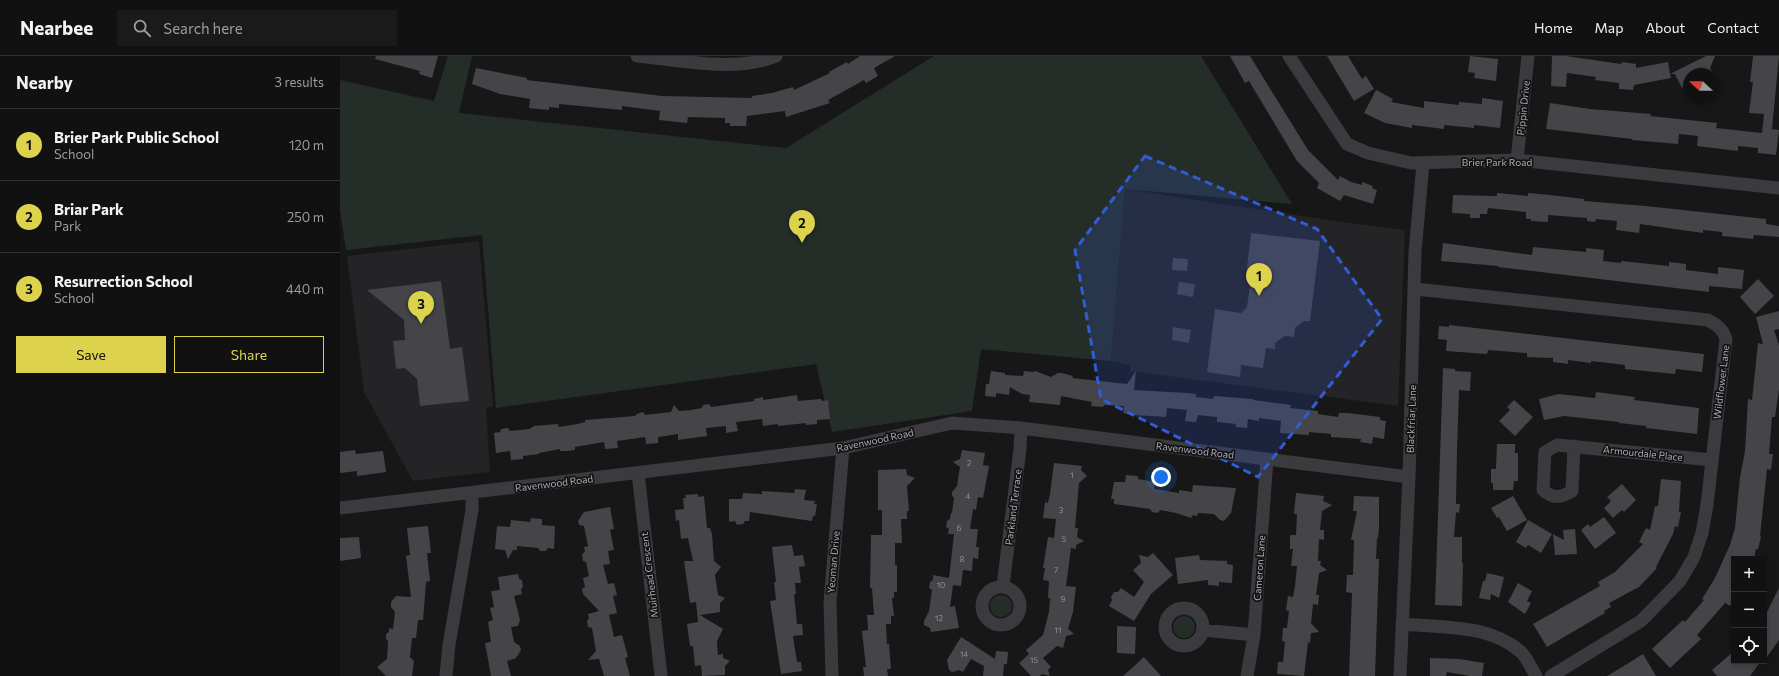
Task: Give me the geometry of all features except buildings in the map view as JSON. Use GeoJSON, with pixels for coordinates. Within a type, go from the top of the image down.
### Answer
{"type":"FeatureCollection","features":[{"type":"Feature","properties":{"kind":"street"},"geometry":{"type":"LineString","coordinates":[[637,56],[717,64],[747,62],[776,56]]}},
{"type":"Feature","properties":{"kind":"street","name":"Brier Park Road"},"geometry":{"type":"LineString","coordinates":[[1289,56],[1347,144],[1382,156],[1411,163],[1517,160],[1779,188]]}},
{"type":"Feature","properties":{"kind":"street","name":"Pippin Drive"},"geometry":{"type":"LineString","coordinates":[[1517,160],[1528,56]]}},
{"type":"Feature","properties":{"kind":"street","name":"Blackfriar Lane"},"geometry":{"type":"LineString","coordinates":[[1400,676],[1409,477],[1415,252],[1423,163]]}},
{"type":"Feature","properties":{"kind":"street","name":"Wildflower Lane"},"geometry":{"type":"LineString","coordinates":[[1415,289],[1708,320],[1717,324],[1723,331],[1726,339],[1707,505],[1702,533],[1694,557],[1680,580],[1641,621],[1552,676]]}},
{"type":"Feature","properties":{"kind":"street","name":"Ravenwood Road"},"geometry":{"type":"LineString","coordinates":[[340,508],[638,474],[843,448],[952,423],[1021,428],[1409,477]]}},
{"type":"Feature","properties":{"kind":"street","name":"Parkland Terrace"},"geometry":{"type":"LineString","coordinates":[[1003,586],[1020,449],[1021,428]]}},
{"type":"Feature","properties":{"kind":"street","name":"Armourdale Place"},"geometry":{"type":"LineString","coordinates":[[1574,446],[1712,460]]}},
{"type":"Feature","properties":{"kind":"street","name":"Yeoman Drive"},"geometry":{"type":"LineString","coordinates":[[832,676],[830,602],[843,448]]}},
{"type":"Feature","properties":{"kind":"street","name":"Cameron Lane"},"geometry":{"type":"LineString","coordinates":[[1247,676],[1254,635],[1267,459]]}},
{"type":"Feature","properties":{"kind":"street","name":"Muirhead Crescent"},"geometry":{"type":"LineString","coordinates":[[638,474],[661,676]]}},
{"type":"Feature","properties":{"kind":"street"},"geometry":{"type":"LineString","coordinates":[[446,676],[449,645],[472,510],[472,493]]}},
{"type":"Feature","properties":{"kind":"street"},"geometry":{"type":"LineString","coordinates":[[1402,624],[1476,630],[1502,639],[1522,653],[1536,676]]}},
{"type":"Feature","properties":{"kind":"street"},"geometry":{"type":"LineString","coordinates":[[1203,630],[1254,635]]}},
{"type":"Feature","properties":{"kind":"highlighted area"},"geometry":{"type":"Polygon","coordinates":[[[1145,156],[1317,229],[1382,319],[1258,477],[1101,399],[1075,250],[1145,156]]]}},
{"type":"Feature","properties":{"kind":"shaded area"},"geometry":{"type":"Polygon","coordinates":[[[448,56],[472,56],[459,113],[786,148],[934,56],[1201,56],[1292,204],[1125,189],[1111,361],[981,349],[972,411],[832,432],[816,364],[496,408],[482,235],[346,250],[340,210],[340,80],[434,101],[448,56]]]}},
{"type":"Feature","properties":{"kind":"shaded area"},"geometry":{"type":"Polygon","coordinates":[[[1125,189],[1335,221],[1405,230],[1398,406],[1130,371],[1130,365],[1111,361],[1125,189]]]}},
{"type":"Feature","properties":{"kind":"shaded area"},"geometry":{"type":"Polygon","coordinates":[[[479,241],[493,406],[486,408],[490,472],[413,481],[364,392],[347,256],[479,241]]]}},
{"type":"Feature","properties":{"kind":"shaded area"},"geometry":{"type":"Polygon","coordinates":[[[1001,595],[1009,598],[1012,606],[1009,614],[1001,617],[993,614],[990,606],[993,598],[1001,595]]]}},
{"type":"Feature","properties":{"kind":"shaded area"},"geometry":{"type":"Polygon","coordinates":[[[1184,616],[1192,619],[1195,627],[1192,635],[1184,638],[1176,635],[1173,627],[1176,619],[1184,616]]]}},
{"type":"Feature","properties":{"kind":"place","name":"Briar Park"},"geometry":{"type":"Point","coordinates":[802,243]}},
{"type":"Feature","properties":{"kind":"place","name":"Brier Park Public School"},"geometry":{"type":"Point","coordinates":[1259,296]}},
{"type":"Feature","properties":{"kind":"place","name":"Resurrection School"},"geometry":{"type":"Point","coordinates":[421,324]}}]}
